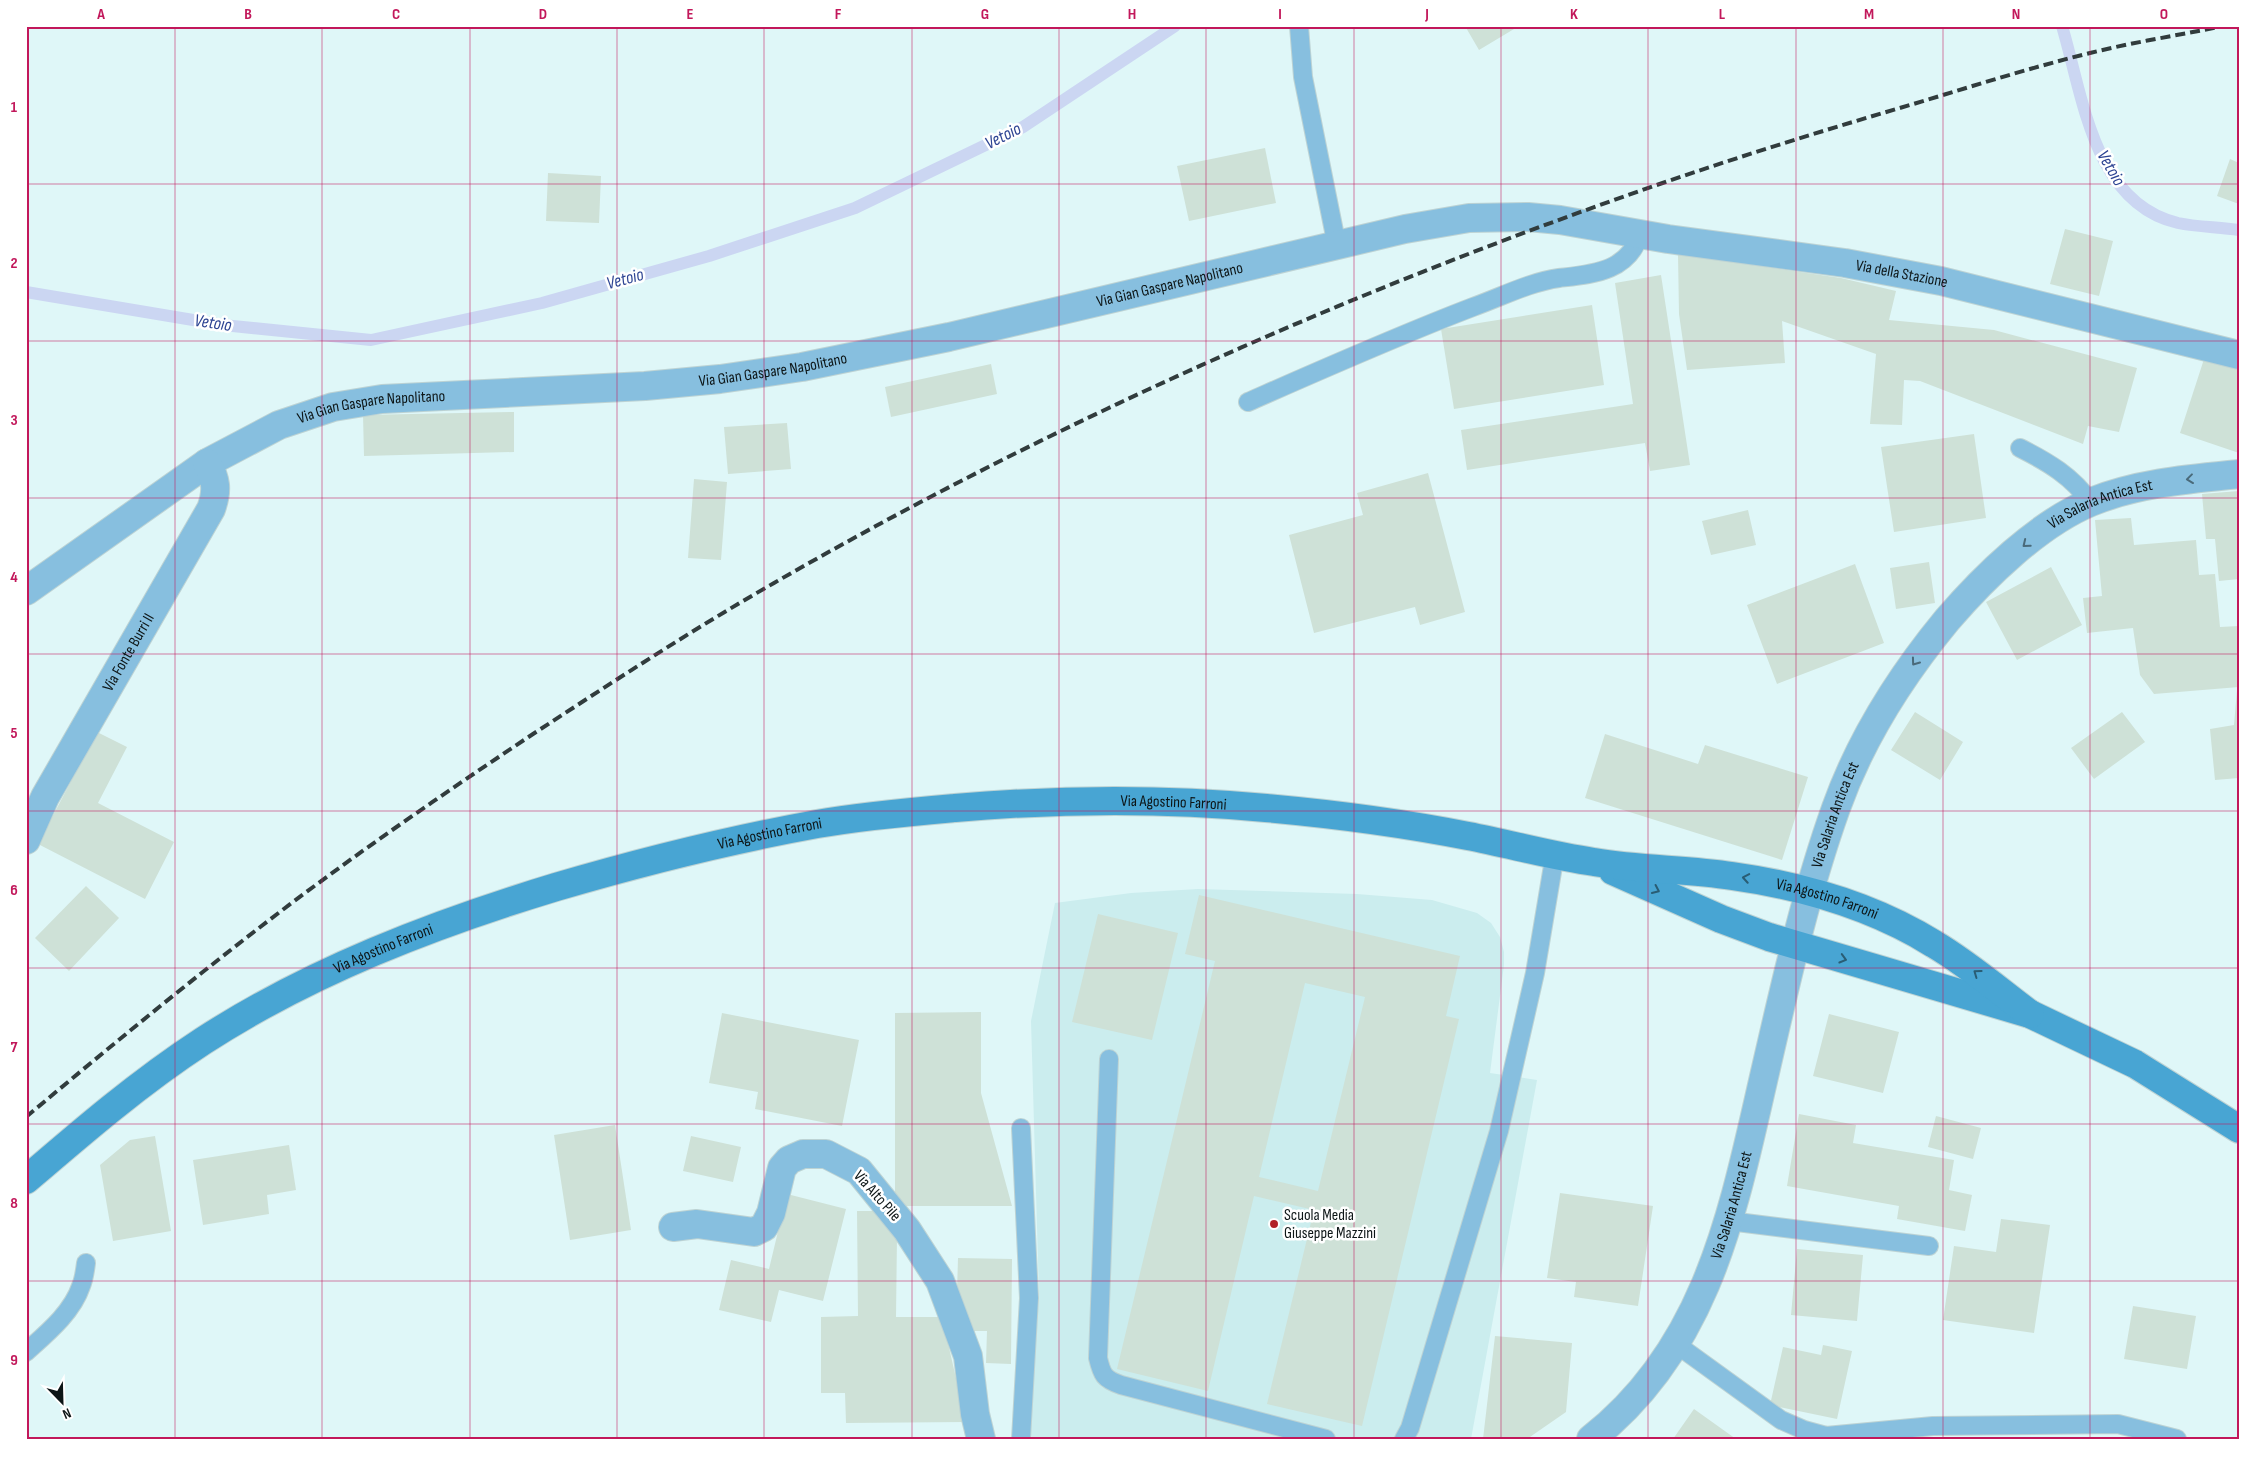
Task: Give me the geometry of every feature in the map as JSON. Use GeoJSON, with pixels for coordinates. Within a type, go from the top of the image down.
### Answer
{"type":"FeatureCollection","features":[{"type":"Feature","properties":{"kind":"street","name":"Via Gian Gaspare Napolitano"},"geometry":{"type":"LineString","coordinates":[[26,591],[207,463],[279,425],[333,407],[382,399],[664,384],[720,379],[802,367],[949,337],[1405,229],[1468,218],[1504,216],[1560,220]]}},
{"type":"Feature","properties":{"kind":"street","name":"Via della Stazione"},"geometry":{"type":"LineString","coordinates":[[1560,220],[1640,234],[1845,263],[1941,281],[2239,355]]}},
{"type":"Feature","properties":{"kind":"street","name":"Via Fonte Burri II"},"geometry":{"type":"LineString","coordinates":[[26,840],[45,797],[211,508],[217,490],[216,482],[207,463]]}},
{"type":"Feature","properties":{"kind":"street","name":"Via Salaria Antica Est"},"geometry":{"type":"LineString","coordinates":[[1591,1439],[1607,1426],[1651,1381],[1676,1344],[1697,1302],[1720,1247],[1729,1221],[1796,946],[1823,846],[1847,780],[1870,732],[1895,689],[1946,622],[1994,572],[2046,528],[2090,502],[2137,488],[2188,479],[2239,474]]}},
{"type":"Feature","properties":{"kind":"street","name":"Via Agostino Farroni"},"geometry":{"type":"LineString","coordinates":[[26,1180],[84,1130],[158,1072],[206,1039],[318,977],[390,944],[466,916],[592,877],[821,823],[917,811],[1095,800],[1181,802],[1266,808],[1462,835],[1596,863],[1701,871],[1767,882],[1811,891],[1865,910],[1915,933],[1975,972],[2030,1014]]}},
{"type":"Feature","properties":{"kind":"street","name":"Via Agostino Farroni"},"geometry":{"type":"LineString","coordinates":[[1596,863],[1721,919],[1796,946],[2030,1014],[2135,1064],[2239,1129]]}},
{"type":"Feature","properties":{"kind":"street","name":"Via Alto Pile"},"geometry":{"type":"LineString","coordinates":[[673,1227],[697,1224],[754,1232],[764,1226],[771,1213],[782,1168],[789,1160],[803,1154],[826,1154],[859,1172],[907,1230],[940,1281],[968,1356],[975,1414],[982,1439]]}},
{"type":"Feature","properties":{"kind":"lane"},"geometry":{"type":"LineString","coordinates":[[1299,26],[1303,77],[1336,246]]}},
{"type":"Feature","properties":{"kind":"lane"},"geometry":{"type":"LineString","coordinates":[[1248,402],[1407,332],[1524,288],[1554,279],[1591,274],[1612,267],[1632,253],[1640,234]]}},
{"type":"Feature","properties":{"kind":"lane"},"geometry":{"type":"LineString","coordinates":[[2020,448],[2069,477],[2080,487],[2090,502]]}},
{"type":"Feature","properties":{"kind":"lane"},"geometry":{"type":"LineString","coordinates":[[1404,1439],[1410,1428],[1500,1131],[1536,973],[1555,854]]}},
{"type":"Feature","properties":{"kind":"lane"},"geometry":{"type":"LineString","coordinates":[[1109,1059],[1098,1358],[1102,1373],[1108,1381],[1121,1385],[1326,1439]]}},
{"type":"Feature","properties":{"kind":"lane"},"geometry":{"type":"LineString","coordinates":[[1021,1128],[1029,1298],[1021,1439]]}},
{"type":"Feature","properties":{"kind":"lane"},"geometry":{"type":"LineString","coordinates":[[1729,1221],[1928,1246]]}},
{"type":"Feature","properties":{"kind":"lane"},"geometry":{"type":"LineString","coordinates":[[26,1352],[51,1329],[74,1301],[82,1286],[86,1263]]}},
{"type":"Feature","properties":{"kind":"lane"},"geometry":{"type":"LineString","coordinates":[[1676,1344],[1781,1420],[1804,1430],[1826,1436],[1933,1426],[2118,1424],[2177,1439]]}},
{"type":"Feature","properties":{"kind":"shaded area","name":"Scuola Media Giuseppe Mazzini"},"geometry":{"type":"Polygon","coordinates":[[[1198,889],[1357,894],[1432,900],[1477,913],[1491,923],[1500,937],[1504,952],[1504,965],[1490,1073],[1537,1080],[1471,1439],[1032,1439],[1030,1431],[1039,1295],[1031,1021],[1055,903],[1131,893],[1198,889]]]}},
{"type":"Feature","properties":{"kind":"building"},"geometry":{"type":"Polygon","coordinates":[[[1465,26],[1519,26],[1479,50],[1465,26]]]}},
{"type":"Feature","properties":{"kind":"building"},"geometry":{"type":"Polygon","coordinates":[[[1265,148],[1276,203],[1189,221],[1177,166],[1265,148]]]}},
{"type":"Feature","properties":{"kind":"building"},"geometry":{"type":"Polygon","coordinates":[[[2230,159],[2239,163],[2239,204],[2217,196],[2230,159]]]}},
{"type":"Feature","properties":{"kind":"building"},"geometry":{"type":"Polygon","coordinates":[[[548,173],[601,176],[599,223],[546,221],[548,173]]]}},
{"type":"Feature","properties":{"kind":"building"},"geometry":{"type":"Polygon","coordinates":[[[2065,229],[2113,241],[2099,296],[2050,284],[2065,229]]]}},
{"type":"Feature","properties":{"kind":"building"},"geometry":{"type":"Polygon","coordinates":[[[1678,254],[1841,278],[1896,291],[1889,320],[1994,330],[2137,368],[2119,432],[2088,426],[2083,444],[1920,381],[1904,380],[1902,425],[1870,424],[1876,354],[1782,321],[1785,363],[1687,370],[1679,314],[1678,254]]]}},
{"type":"Feature","properties":{"kind":"building"},"geometry":{"type":"Polygon","coordinates":[[[1661,275],[1690,465],[1650,471],[1645,443],[1467,470],[1461,430],[1633,404],[1615,283],[1661,275]]]}},
{"type":"Feature","properties":{"kind":"building"},"geometry":{"type":"Polygon","coordinates":[[[1592,305],[1604,385],[1454,409],[1441,329],[1592,305]]]}},
{"type":"Feature","properties":{"kind":"building"},"geometry":{"type":"Polygon","coordinates":[[[2205,356],[2239,367],[2239,453],[2180,433],[2205,356]]]}},
{"type":"Feature","properties":{"kind":"building"},"geometry":{"type":"Polygon","coordinates":[[[991,364],[997,394],[891,417],[885,387],[991,364]]]}},
{"type":"Feature","properties":{"kind":"building"},"geometry":{"type":"Polygon","coordinates":[[[514,412],[514,452],[364,456],[363,415],[514,412]]]}},
{"type":"Feature","properties":{"kind":"building"},"geometry":{"type":"Polygon","coordinates":[[[787,423],[791,469],[728,474],[724,427],[787,423]]]}},
{"type":"Feature","properties":{"kind":"building"},"geometry":{"type":"Polygon","coordinates":[[[1974,434],[1986,518],[1894,532],[1881,447],[1974,434]]]}},
{"type":"Feature","properties":{"kind":"building"},"geometry":{"type":"Polygon","coordinates":[[[1428,473],[1465,612],[1420,625],[1415,607],[1314,633],[1289,535],[1363,515],[1357,493],[1428,473]]]}},
{"type":"Feature","properties":{"kind":"building"},"geometry":{"type":"Polygon","coordinates":[[[694,479],[727,482],[721,560],[688,558],[694,479]]]}},
{"type":"Feature","properties":{"kind":"building"},"geometry":{"type":"Polygon","coordinates":[[[2239,491],[2239,579],[2219,581],[2215,539],[2206,539],[2202,494],[2239,491]]]}},
{"type":"Feature","properties":{"kind":"building"},"geometry":{"type":"Polygon","coordinates":[[[1748,510],[1756,545],[1711,555],[1702,521],[1748,510]]]}},
{"type":"Feature","properties":{"kind":"building"},"geometry":{"type":"Polygon","coordinates":[[[2131,518],[2134,545],[2196,540],[2199,575],[2215,574],[2220,627],[2239,626],[2239,687],[2154,694],[2140,675],[2133,628],[2087,633],[2083,598],[2102,596],[2095,520],[2131,518]]]}},
{"type":"Feature","properties":{"kind":"building"},"geometry":{"type":"Polygon","coordinates":[[[1929,562],[1935,603],[1896,609],[1890,568],[1929,562]]]}},
{"type":"Feature","properties":{"kind":"building"},"geometry":{"type":"Polygon","coordinates":[[[1855,564],[1884,643],[1777,684],[1747,605],[1855,564]]]}},
{"type":"Feature","properties":{"kind":"building"},"geometry":{"type":"Polygon","coordinates":[[[2051,567],[2082,625],[2017,660],[1986,602],[2051,567]]]}},
{"type":"Feature","properties":{"kind":"building"},"geometry":{"type":"Polygon","coordinates":[[[2237,690],[2239,778],[2215,780],[2210,729],[2234,725],[2237,690]]]}},
{"type":"Feature","properties":{"kind":"building"},"geometry":{"type":"Polygon","coordinates":[[[1915,712],[1963,742],[1940,780],[1891,750],[1915,712]]]}},
{"type":"Feature","properties":{"kind":"building"},"geometry":{"type":"Polygon","coordinates":[[[2122,712],[2145,742],[2094,779],[2071,748],[2122,712]]]}},
{"type":"Feature","properties":{"kind":"building"},"geometry":{"type":"Polygon","coordinates":[[[97,732],[127,747],[98,803],[174,842],[145,899],[38,844],[97,732]]]}},
{"type":"Feature","properties":{"kind":"building"},"geometry":{"type":"Polygon","coordinates":[[[1605,734],[1698,764],[1705,745],[1808,777],[1782,860],[1585,798],[1605,734]]]}},
{"type":"Feature","properties":{"kind":"building"},"geometry":{"type":"Polygon","coordinates":[[[86,886],[119,918],[69,971],[35,938],[86,886]]]}},
{"type":"Feature","properties":{"kind":"building"},"geometry":{"type":"Polygon","coordinates":[[[1199,895],[1460,956],[1446,1016],[1459,1019],[1362,1426],[1267,1404],[1314,1210],[1254,1196],[1208,1391],[1117,1369],[1215,961],[1185,954],[1199,895]],[[1305,983],[1259,1177],[1318,1191],[1365,997],[1305,983]]]}},
{"type":"Feature","properties":{"kind":"building"},"geometry":{"type":"Polygon","coordinates":[[[1098,914],[1178,933],[1152,1040],[1072,1022],[1098,914]]]}},
{"type":"Feature","properties":{"kind":"building"},"geometry":{"type":"Polygon","coordinates":[[[981,1012],[981,1093],[1012,1206],[895,1206],[895,1013],[981,1012]]]}},
{"type":"Feature","properties":{"kind":"building"},"geometry":{"type":"Polygon","coordinates":[[[722,1013],[859,1040],[842,1126],[755,1109],[758,1092],[709,1083],[722,1013]]]}},
{"type":"Feature","properties":{"kind":"building"},"geometry":{"type":"Polygon","coordinates":[[[1829,1014],[1899,1032],[1883,1093],[1813,1076],[1829,1014]]]}},
{"type":"Feature","properties":{"kind":"building"},"geometry":{"type":"Polygon","coordinates":[[[1799,1114],[1856,1125],[1853,1143],[1954,1160],[1949,1190],[1972,1195],[1965,1231],[1897,1219],[1899,1206],[1787,1186],[1799,1114]]]}},
{"type":"Feature","properties":{"kind":"building"},"geometry":{"type":"Polygon","coordinates":[[[1936,1116],[1981,1128],[1973,1159],[1928,1147],[1936,1116]]]}},
{"type":"Feature","properties":{"kind":"building"},"geometry":{"type":"Polygon","coordinates":[[[615,1125],[631,1230],[570,1240],[554,1135],[615,1125]]]}},
{"type":"Feature","properties":{"kind":"building"},"geometry":{"type":"Polygon","coordinates":[[[155,1136],[171,1231],[113,1241],[100,1165],[130,1140],[155,1136]]]}},
{"type":"Feature","properties":{"kind":"building"},"geometry":{"type":"Polygon","coordinates":[[[691,1136],[741,1147],[733,1182],[683,1171],[691,1136]]]}},
{"type":"Feature","properties":{"kind":"building"},"geometry":{"type":"Polygon","coordinates":[[[289,1145],[296,1190],[267,1195],[269,1214],[203,1225],[193,1160],[289,1145]]]}},
{"type":"Feature","properties":{"kind":"building"},"geometry":{"type":"Polygon","coordinates":[[[1560,1193],[1653,1206],[1638,1306],[1574,1297],[1576,1282],[1547,1278],[1560,1193]]]}},
{"type":"Feature","properties":{"kind":"building"},"geometry":{"type":"Polygon","coordinates":[[[787,1194],[846,1209],[823,1301],[779,1290],[771,1322],[719,1310],[731,1260],[769,1269],[787,1194]]]}},
{"type":"Feature","properties":{"kind":"building"},"geometry":{"type":"Polygon","coordinates":[[[857,1211],[876,1211],[897,1236],[896,1317],[942,1317],[966,1422],[846,1423],[845,1393],[821,1393],[821,1317],[858,1316],[857,1211]]]}},
{"type":"Feature","properties":{"kind":"building"},"geometry":{"type":"Polygon","coordinates":[[[2001,1219],[2050,1225],[2034,1333],[1943,1320],[1954,1246],[1996,1252],[2001,1219]]]}},
{"type":"Feature","properties":{"kind":"building"},"geometry":{"type":"Polygon","coordinates":[[[1797,1249],[1863,1255],[1857,1321],[1791,1315],[1797,1249]]]}},
{"type":"Feature","properties":{"kind":"building"},"geometry":{"type":"Polygon","coordinates":[[[958,1258],[1012,1259],[1011,1364],[986,1363],[987,1331],[970,1331],[957,1292],[958,1258]]]}},
{"type":"Feature","properties":{"kind":"building"},"geometry":{"type":"Polygon","coordinates":[[[2133,1306],[2196,1316],[2187,1369],[2124,1359],[2133,1306]]]}},
{"type":"Feature","properties":{"kind":"building"},"geometry":{"type":"Polygon","coordinates":[[[1495,1336],[1572,1343],[1566,1412],[1527,1439],[1483,1439],[1495,1336]]]}},
{"type":"Feature","properties":{"kind":"building"},"geometry":{"type":"Polygon","coordinates":[[[1823,1345],[1852,1351],[1837,1419],[1770,1405],[1783,1347],[1821,1355],[1823,1345]]]}},
{"type":"Feature","properties":{"kind":"building"},"geometry":{"type":"Polygon","coordinates":[[[1694,1409],[1736,1439],[1673,1439],[1694,1409]]]}},
{"type":"Feature","properties":{"kind":"waterway","name":"Vetoio"},"geometry":{"type":"LineString","coordinates":[[26,292],[223,325],[371,340],[542,303],[709,256],[855,208],[1023,127],[1175,26]]}},
{"type":"Feature","properties":{"kind":"waterway","name":"Vetoio"},"geometry":{"type":"LineString","coordinates":[[2062,26],[2086,114],[2096,143],[2109,170],[2127,194],[2149,212],[2178,223],[2239,230]]}},
{"type":"Feature","properties":{"kind":"railway"},"geometry":{"type":"LineString","coordinates":[[26,1117],[176,993],[300,896],[399,825],[533,734],[743,601],[953,485],[1061,431],[1279,331],[1390,285],[1501,241],[1651,187],[1799,139],[2045,65],[2123,45],[2224,26]]}},
{"type":"Feature","properties":{"kind":"place","name":"Scuola Media Giuseppe Mazzini"},"geometry":{"type":"Point","coordinates":[1274,1224]}}]}
